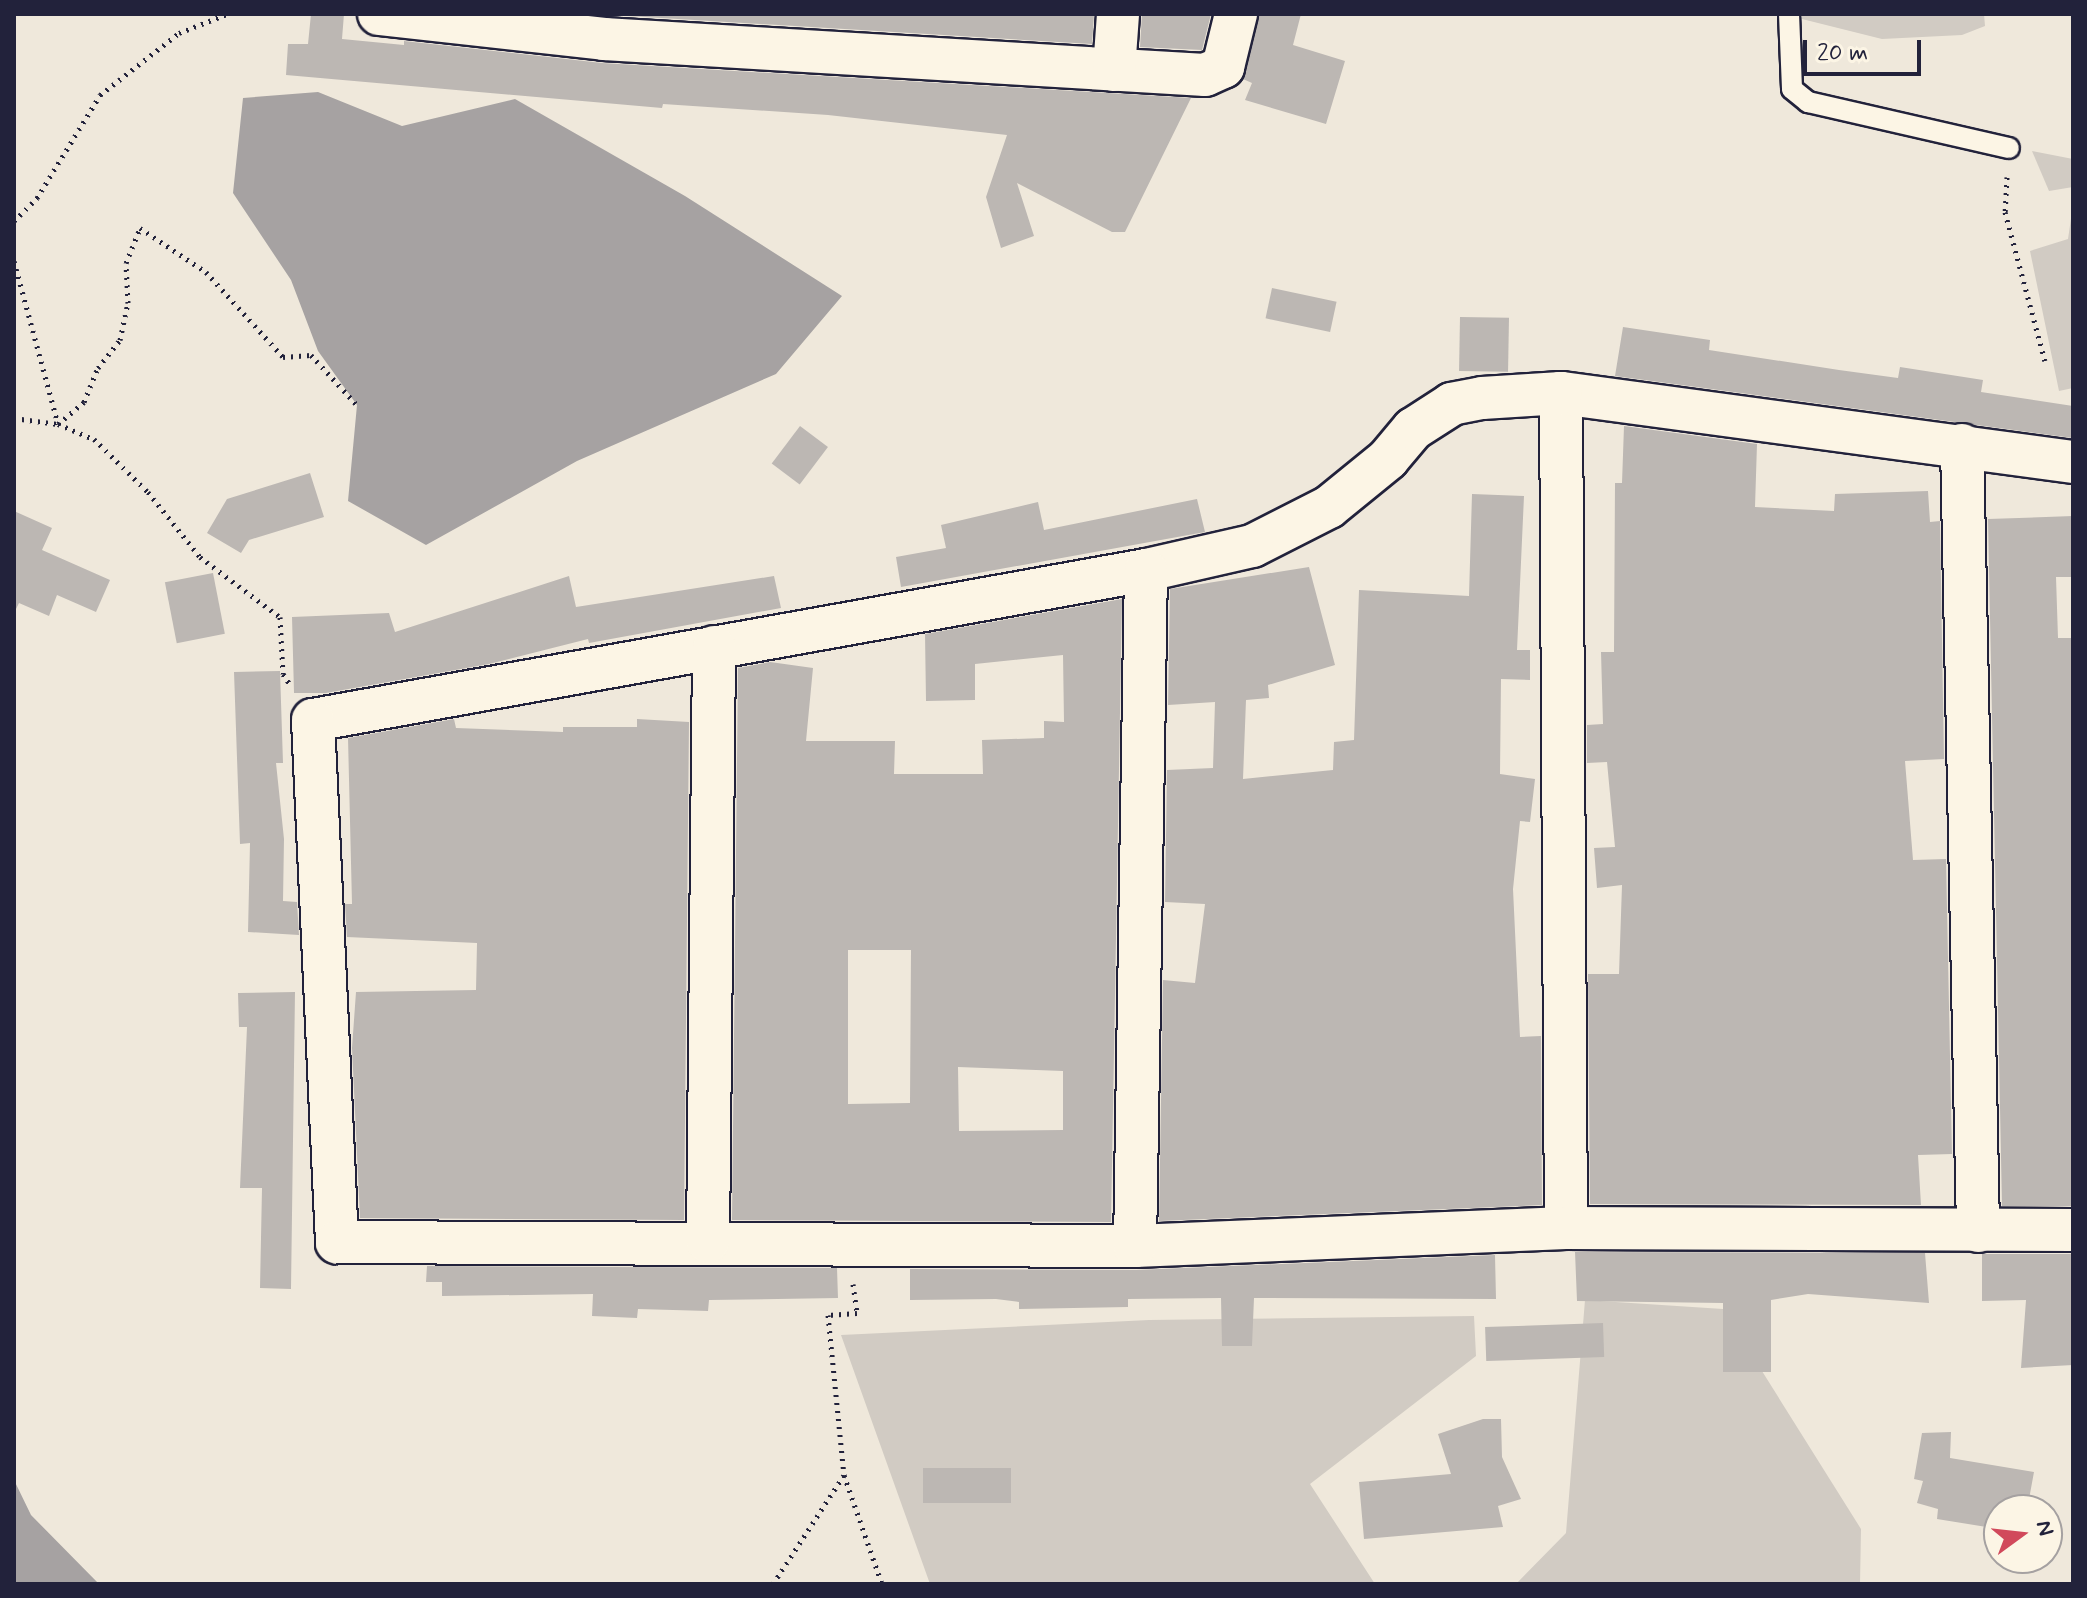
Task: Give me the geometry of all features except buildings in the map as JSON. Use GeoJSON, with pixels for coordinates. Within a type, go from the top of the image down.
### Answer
{"type":"FeatureCollection","features":[{"type":"Feature","properties":{"kind":"street"},"geometry":{"type":"LineString","coordinates":[[379,14],[604,39],[747,29],[1114,70],[1215,73],[1223,67],[1236,14]]}},
{"type":"Feature","properties":{"kind":"street"},"geometry":{"type":"LineString","coordinates":[[1114,70],[1118,14]]}},
{"type":"Feature","properties":{"kind":"street"},"geometry":{"type":"LineString","coordinates":[[1561,393],[1566,1228]]}},
{"type":"Feature","properties":{"kind":"street"},"geometry":{"type":"LineString","coordinates":[[2073,462],[1561,393],[1452,404],[1413,429],[1388,459],[1329,507],[1252,546],[1146,570],[313,720],[337,1242],[1135,1246],[1566,1228],[2073,1230]]}},
{"type":"Feature","properties":{"kind":"street"},"geometry":{"type":"LineString","coordinates":[[1962,445],[1978,1231]]}},
{"type":"Feature","properties":{"kind":"street"},"geometry":{"type":"LineString","coordinates":[[1135,1246],[1146,570]]}},
{"type":"Feature","properties":{"kind":"street"},"geometry":{"type":"LineString","coordinates":[[708,1242],[714,647]]}},
{"type":"Feature","properties":{"kind":"lane"},"geometry":{"type":"LineString","coordinates":[[1789,14],[1792,89],[1808,102],[2009,148]]}},
{"type":"Feature","properties":{"kind":"path"},"geometry":{"type":"LineString","coordinates":[[14,221],[37,198],[100,95],[179,33],[227,14]]}},
{"type":"Feature","properties":{"kind":"path"},"geometry":{"type":"LineString","coordinates":[[2009,148],[2005,212],[2045,361]]}},
{"type":"Feature","properties":{"kind":"path"},"geometry":{"type":"LineString","coordinates":[[58,424],[84,402],[98,368],[120,340],[128,303],[126,263],[140,228],[206,272],[283,357],[311,355],[357,405]]}},
{"type":"Feature","properties":{"kind":"path"},"geometry":{"type":"LineString","coordinates":[[14,261],[58,424]]}},
{"type":"Feature","properties":{"kind":"path"},"geometry":{"type":"LineString","coordinates":[[14,418],[58,424],[94,439],[148,492],[200,557],[280,617],[283,674],[313,720]]}},
{"type":"Feature","properties":{"kind":"path"},"geometry":{"type":"LineString","coordinates":[[847,1243],[857,1313],[828,1315],[844,1475],[882,1584]]}},
{"type":"Feature","properties":{"kind":"path"},"geometry":{"type":"LineString","coordinates":[[773,1584],[844,1475]]}},
{"type":"Feature","properties":{"kind":"shaded area"},"geometry":{"type":"Polygon","coordinates":[[[1782,14],[1984,14],[1985,26],[1962,35],[1882,39],[1782,14]]]}},
{"type":"Feature","properties":{"kind":"shaded area"},"geometry":{"type":"Polygon","coordinates":[[[318,92],[402,126],[515,99],[685,196],[842,296],[776,374],[577,461],[426,545],[348,501],[357,405],[318,351],[291,280],[233,193],[243,98],[318,92]]]}},
{"type":"Feature","properties":{"kind":"shaded area"},"geometry":{"type":"Polygon","coordinates":[[[2032,151],[2073,159],[2073,187],[2049,191],[2032,151]]]}},
{"type":"Feature","properties":{"kind":"shaded area"},"geometry":{"type":"Polygon","coordinates":[[[2073,205],[2073,388],[2059,391],[2030,251],[2068,239],[2073,205]]]}},
{"type":"Feature","properties":{"kind":"shaded area"},"geometry":{"type":"Polygon","coordinates":[[[1585,1300],[1723,1309],[1861,1529],[1860,1584],[1516,1584],[1566,1533],[1585,1300]]]}},
{"type":"Feature","properties":{"kind":"shaded area"},"geometry":{"type":"Polygon","coordinates":[[[1474,1316],[1476,1356],[1310,1484],[1375,1584],[930,1584],[841,1335],[1149,1320],[1474,1316]]]}},
{"type":"Feature","properties":{"kind":"shaded area"},"geometry":{"type":"Polygon","coordinates":[[[14,1480],[31,1515],[99,1584],[14,1584],[14,1480]]]}}]}
